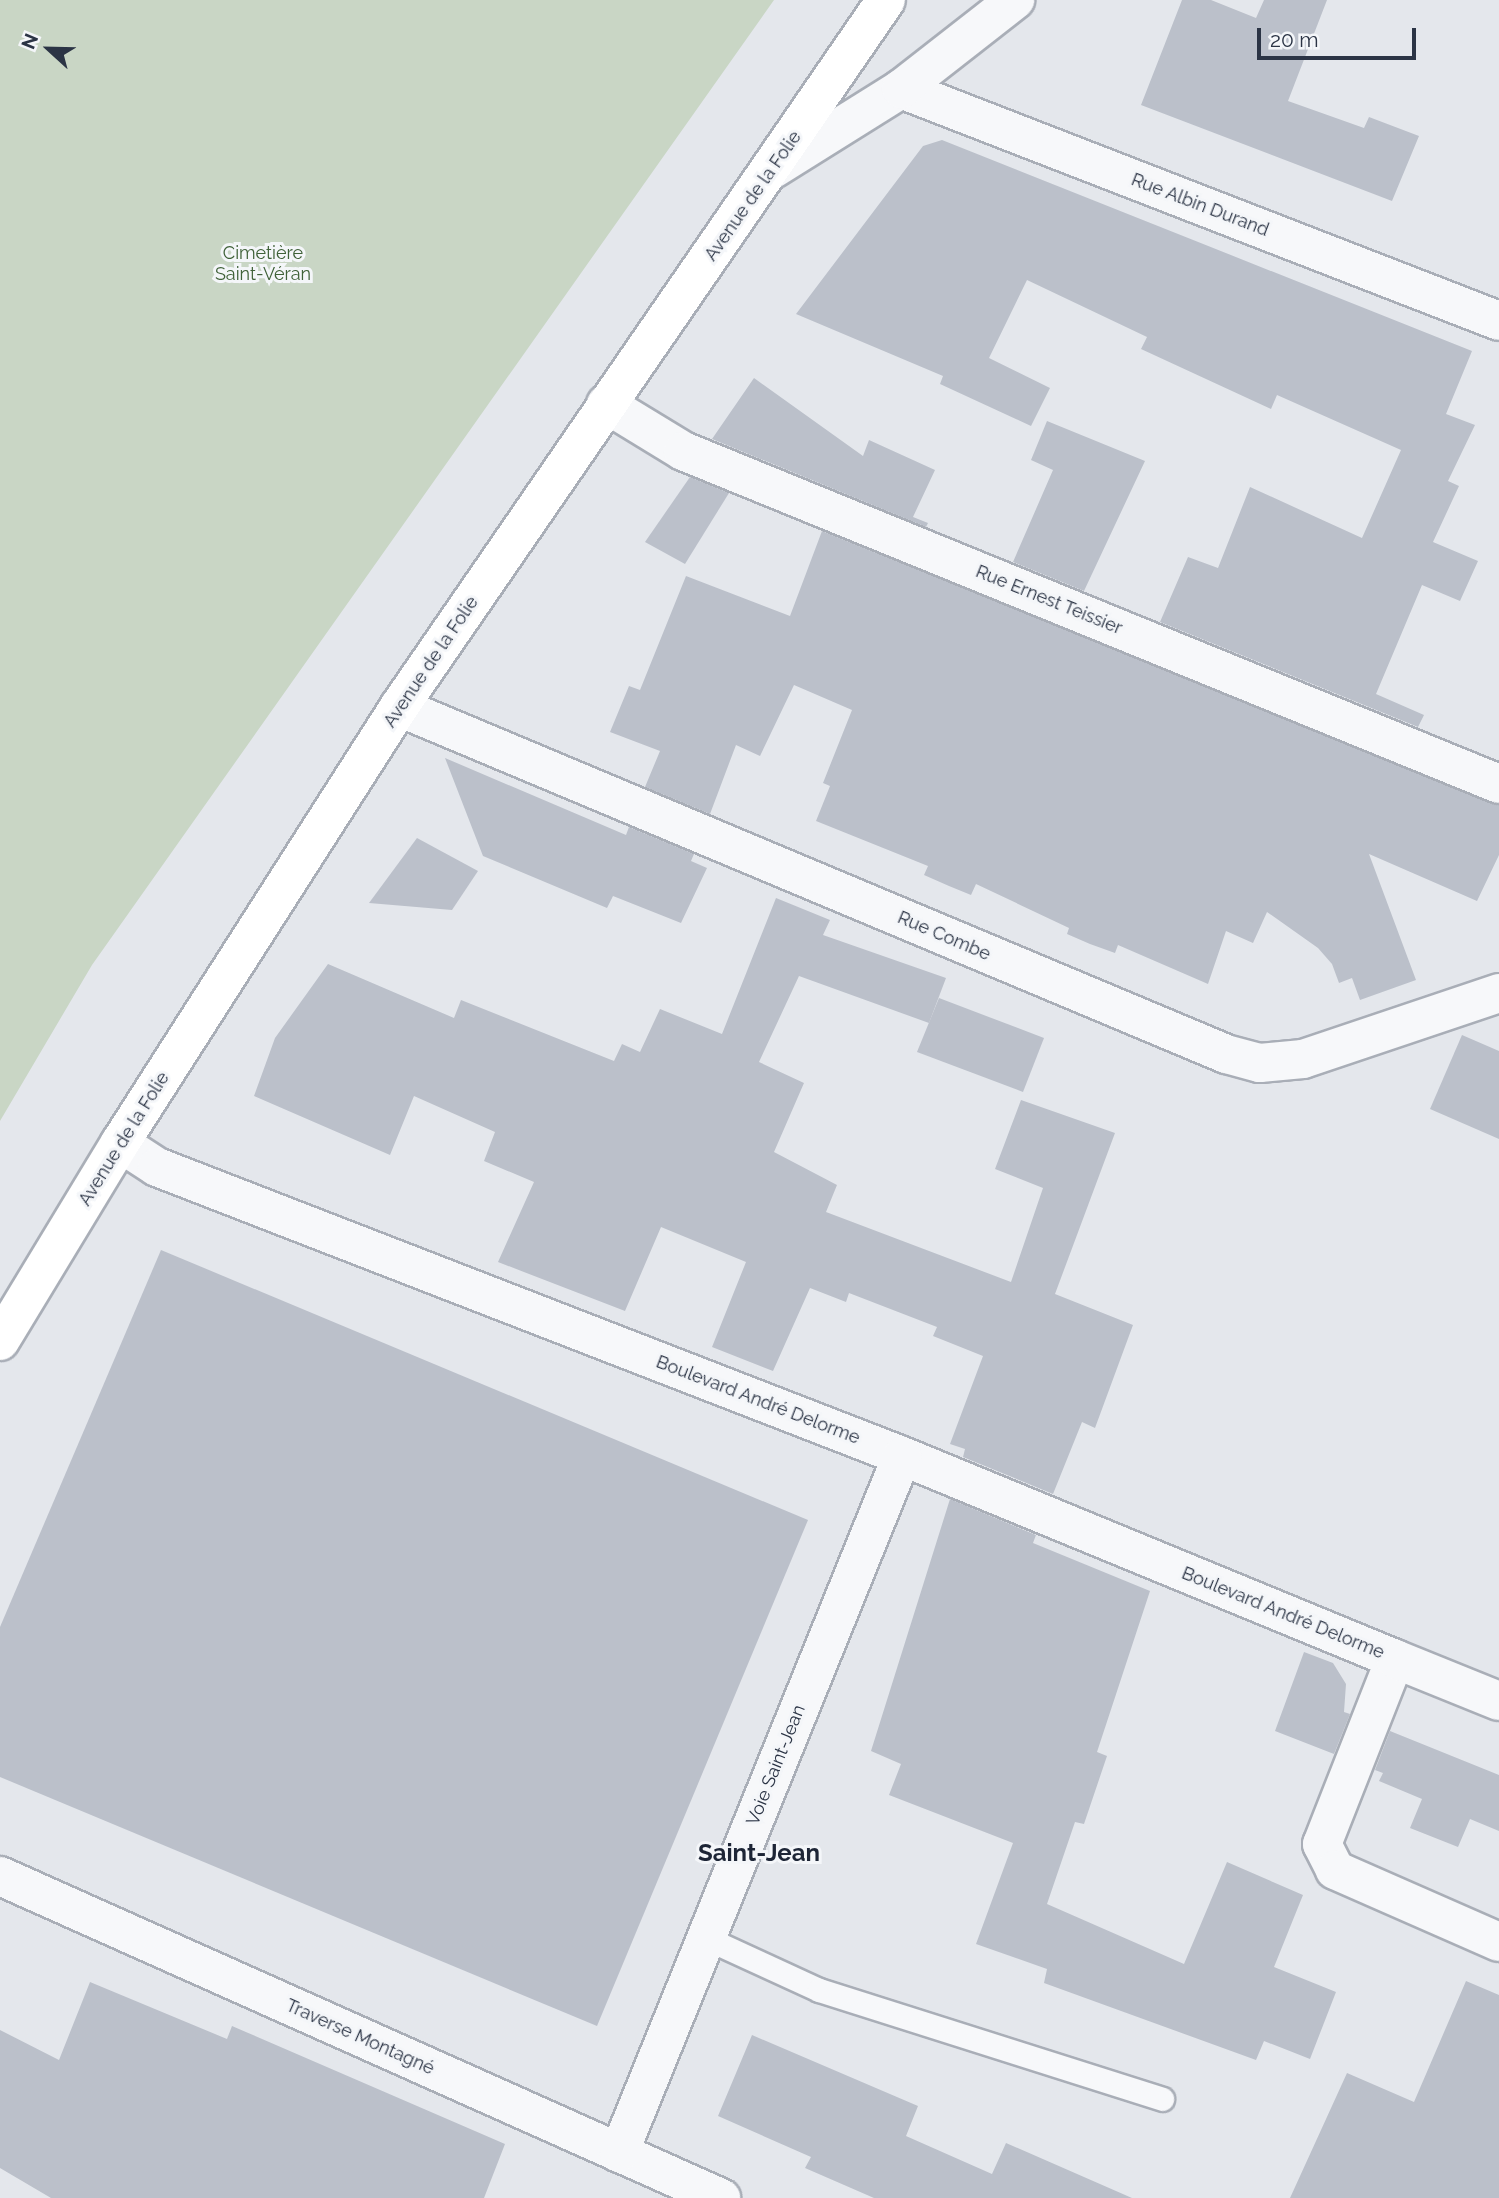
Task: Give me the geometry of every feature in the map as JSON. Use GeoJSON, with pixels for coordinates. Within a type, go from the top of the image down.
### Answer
{"type":"FeatureCollection","features":[{"type":"Feature","properties":{"kind":"main road","name":"Avenue de la Folie"},"geometry":{"type":"LineString","coordinates":[[0,1341],[120,1143],[399,707],[606,404],[773,169],[886,0]]}},
{"type":"Feature","properties":{"kind":"street"},"geometry":{"type":"LineString","coordinates":[[773,169],[901,89],[1015,0]]}},
{"type":"Feature","properties":{"kind":"street","name":"Rue Albin Durand"},"geometry":{"type":"LineString","coordinates":[[901,89],[1499,321]]}},
{"type":"Feature","properties":{"kind":"street","name":"Rue Ernest Teissier"},"geometry":{"type":"LineString","coordinates":[[606,404],[683,451],[1499,783]]}},
{"type":"Feature","properties":{"kind":"street","name":"Rue Combe"},"geometry":{"type":"LineString","coordinates":[[399,707],[1226,1054],[1259,1063],[1303,1059],[1499,993]]}},
{"type":"Feature","properties":{"kind":"street","name":"Boulevard André Delorme"},"geometry":{"type":"LineString","coordinates":[[120,1143],[157,1167],[902,1456],[1499,1701]]}},
{"type":"Feature","properties":{"kind":"street","name":"Voie Saint-Jean"},"geometry":{"type":"LineString","coordinates":[[619,2153],[902,1456]]}},
{"type":"Feature","properties":{"kind":"street","name":"Boulevard André Delorme"},"geometry":{"type":"LineString","coordinates":[[1395,1659],[1322,1844],[1335,1870],[1499,1942]]}},
{"type":"Feature","properties":{"kind":"street","name":"Traverse Montagné"},"geometry":{"type":"LineString","coordinates":[[0,1876],[721,2198]]}},
{"type":"Feature","properties":{"kind":"lane"},"geometry":{"type":"LineString","coordinates":[[706,1938],[819,1990],[1162,2099]]}},
{"type":"Feature","properties":{"kind":"green space","name":"Cimetière Saint-Véran"},"geometry":{"type":"Polygon","coordinates":[[[0,0],[774,0],[92,965],[0,1121],[0,0]]]}},
{"type":"Feature","properties":{"kind":"building"},"geometry":{"type":"Polygon","coordinates":[[[1182,0],[1211,0],[1256,18],[1264,0],[1327,0],[1288,101],[1364,128],[1369,117],[1419,136],[1392,201],[1141,105],[1182,0]]]}},
{"type":"Feature","properties":{"kind":"building"},"geometry":{"type":"Polygon","coordinates":[[[942,140],[1472,351],[1446,414],[1475,425],[1448,481],[1459,486],[1433,542],[1478,561],[1460,601],[1422,585],[1376,694],[1424,715],[1418,727],[1160,622],[1188,557],[1218,568],[1250,487],[1362,538],[1401,450],[1277,395],[1271,409],[1141,349],[1147,337],[1027,280],[989,358],[1050,388],[1031,426],[940,384],[943,376],[796,314],[923,146],[942,140]]]}},
{"type":"Feature","properties":{"kind":"building"},"geometry":{"type":"Polygon","coordinates":[[[754,378],[863,456],[869,440],[935,470],[913,517],[928,523],[926,527],[712,439],[754,378]]]}},
{"type":"Feature","properties":{"kind":"building"},"geometry":{"type":"Polygon","coordinates":[[[1047,421],[1145,461],[1084,591],[1013,562],[1053,470],[1031,460],[1047,421]]]}},
{"type":"Feature","properties":{"kind":"building"},"geometry":{"type":"Polygon","coordinates":[[[690,477],[729,493],[685,564],[645,542],[690,477]]]}},
{"type":"Feature","properties":{"kind":"building"},"geometry":{"type":"Polygon","coordinates":[[[822,531],[1499,805],[1499,855],[1477,901],[1369,854],[1416,980],[1360,1000],[1352,978],[1339,983],[1332,964],[1318,948],[1267,912],[1253,943],[1226,931],[1208,984],[1118,945],[1115,953],[1090,944],[1067,934],[1069,928],[976,884],[971,895],[949,886],[924,875],[928,866],[816,821],[830,786],[823,783],[852,710],[794,685],[760,756],[736,745],[710,814],[645,787],[660,751],[610,732],[629,686],[640,690],[686,576],[790,616],[822,531]]]}},
{"type":"Feature","properties":{"kind":"building"},"geometry":{"type":"Polygon","coordinates":[[[445,758],[626,835],[629,827],[694,854],[691,861],[707,868],[681,923],[613,896],[607,908],[483,856],[445,758]]]}},
{"type":"Feature","properties":{"kind":"building"},"geometry":{"type":"Polygon","coordinates":[[[417,838],[478,871],[452,910],[369,903],[417,838]]]}},
{"type":"Feature","properties":{"kind":"building"},"geometry":{"type":"Polygon","coordinates":[[[776,898],[830,920],[823,935],[946,978],[929,1023],[799,976],[759,1062],[804,1083],[774,1152],[837,1185],[826,1212],[1011,1282],[1043,1188],[995,1169],[1021,1100],[1115,1133],[1055,1294],[1133,1325],[1095,1428],[1082,1422],[1053,1494],[963,1457],[965,1449],[950,1444],[983,1356],[933,1336],[937,1327],[849,1293],[846,1302],[810,1288],[773,1371],[712,1347],[746,1262],[661,1227],[625,1311],[498,1262],[534,1182],[484,1161],[495,1132],[414,1096],[390,1155],[254,1096],[275,1038],[328,964],[454,1018],[461,1000],[614,1061],[622,1044],[640,1052],[660,1009],[722,1034],[776,898]]]}},
{"type":"Feature","properties":{"kind":"building"},"geometry":{"type":"Polygon","coordinates":[[[939,998],[1044,1038],[1023,1092],[917,1052],[939,998]]]}},
{"type":"Feature","properties":{"kind":"building"},"geometry":{"type":"Polygon","coordinates":[[[1462,1035],[1499,1051],[1499,1139],[1430,1109],[1462,1035]]]}},
{"type":"Feature","properties":{"kind":"building"},"geometry":{"type":"Polygon","coordinates":[[[161,1250],[808,1520],[597,2026],[0,1777],[0,1627],[161,1250]]]}},
{"type":"Feature","properties":{"kind":"building"},"geometry":{"type":"Polygon","coordinates":[[[950,1499],[1036,1535],[1033,1543],[1150,1591],[1097,1752],[1107,1756],[1084,1824],[1075,1822],[1047,1904],[1184,1964],[1227,1862],[1303,1895],[1274,1967],[1336,1992],[1310,2059],[1264,2041],[1256,2060],[1044,1983],[1047,1969],[976,1944],[1013,1843],[889,1795],[901,1764],[871,1751],[950,1499]]]}},
{"type":"Feature","properties":{"kind":"building"},"geometry":{"type":"Polygon","coordinates":[[[1304,1652],[1333,1663],[1346,1684],[1344,1712],[1350,1714],[1334,1754],[1275,1731],[1304,1652]]]}},
{"type":"Feature","properties":{"kind":"building"},"geometry":{"type":"Polygon","coordinates":[[[1390,1731],[1499,1775],[1499,1831],[1470,1819],[1458,1847],[1410,1828],[1422,1799],[1379,1781],[1383,1773],[1375,1770],[1390,1731]]]}},
{"type":"Feature","properties":{"kind":"building"},"geometry":{"type":"Polygon","coordinates":[[[1466,1981],[1499,1995],[1499,2198],[1290,2198],[1347,2073],[1414,2102],[1466,1981]]]}},
{"type":"Feature","properties":{"kind":"building"},"geometry":{"type":"Polygon","coordinates":[[[90,1982],[227,2039],[232,2026],[505,2144],[484,2198],[51,2198],[0,2168],[0,2030],[59,2060],[90,1982]]]}},
{"type":"Feature","properties":{"kind":"building"},"geometry":{"type":"Polygon","coordinates":[[[752,2035],[918,2106],[906,2136],[992,2174],[1006,2143],[1132,2198],[874,2198],[805,2168],[811,2157],[718,2116],[752,2035]]]}},
{"type":"Feature","properties":{"kind":"district","name":"Saint-Jean"},"geometry":{"type":"Point","coordinates":[759,1853]}}]}
